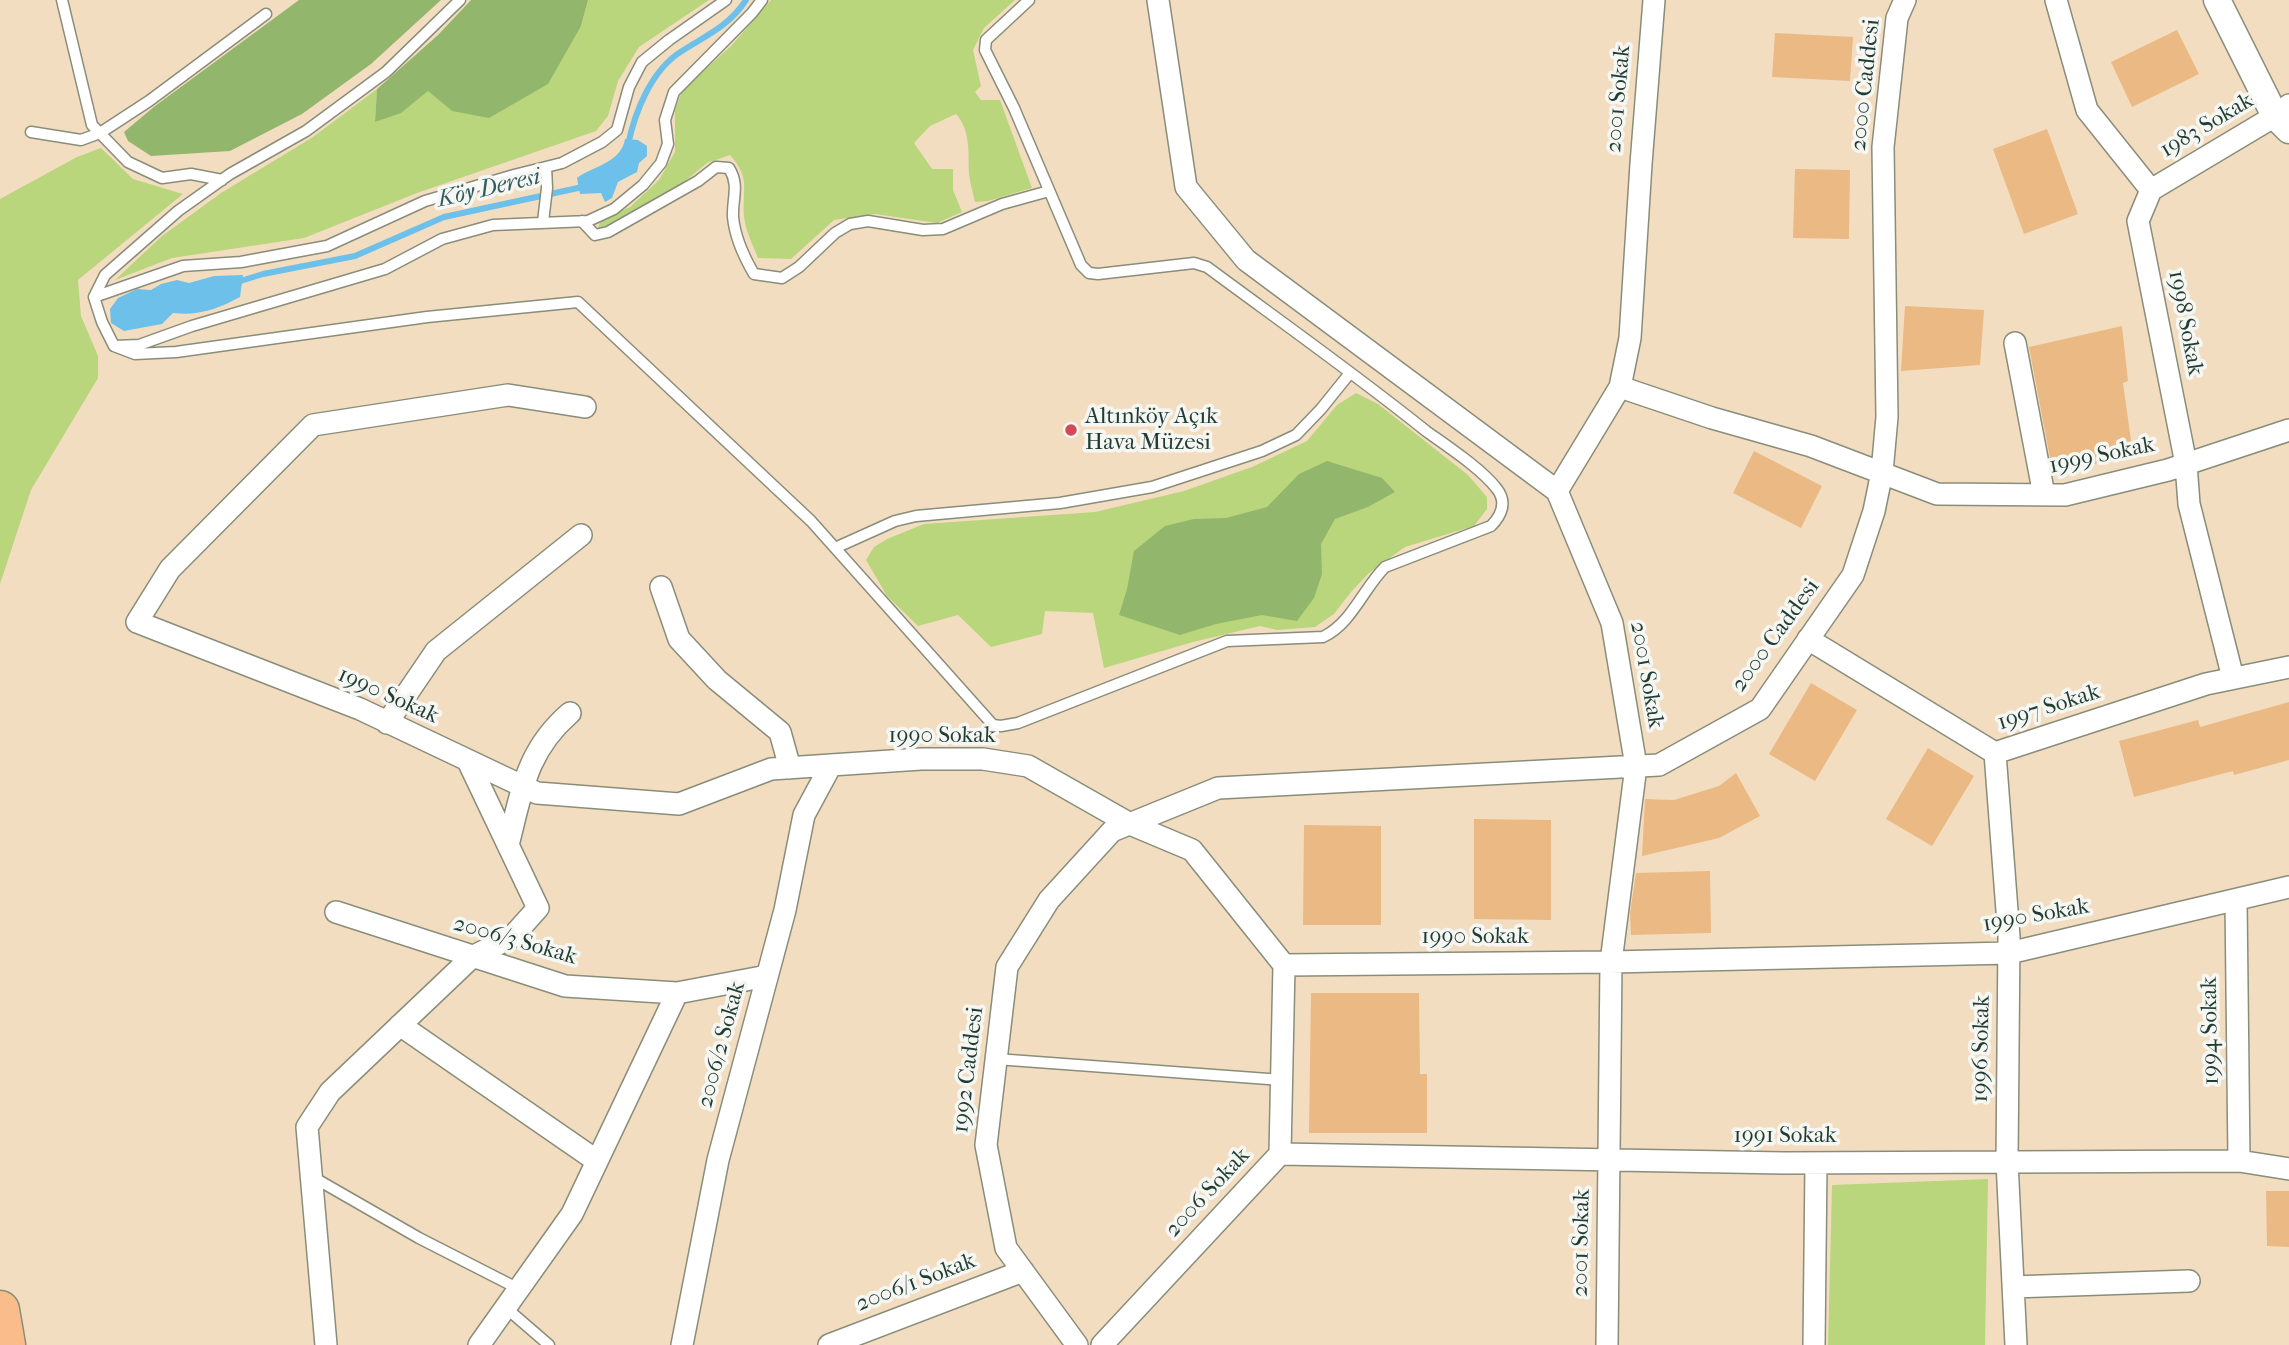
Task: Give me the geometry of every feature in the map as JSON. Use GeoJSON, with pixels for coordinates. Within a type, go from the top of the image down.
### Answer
{"type":"FeatureCollection","features":[{"type":"Feature","properties":{"kind":"highway"},"geometry":{"type":"LineString","coordinates":[[0,1310],[6,1345]]}},
{"type":"Feature","properties":{"kind":"street"},"geometry":{"type":"LineString","coordinates":[[1158,0],[1186,187],[1246,260],[1557,491]]}},
{"type":"Feature","properties":{"kind":"street","name":"2001 Sokak"},"geometry":{"type":"LineString","coordinates":[[1607,1345],[1611,962],[1636,766],[1612,623],[1557,491],[1620,387],[1630,338],[1654,0]]}},
{"type":"Feature","properties":{"kind":"street","name":"2000 Caddesi"},"geometry":{"type":"LineString","coordinates":[[1130,824],[1218,788],[1659,765],[1760,709],[1853,575],[1874,511],[1882,472],[1887,417],[1883,147],[1897,18],[1905,0]]}},
{"type":"Feature","properties":{"kind":"street"},"geometry":{"type":"LineString","coordinates":[[2056,0],[2087,110],[2151,190]]}},
{"type":"Feature","properties":{"kind":"street"},"geometry":{"type":"LineString","coordinates":[[2217,0],[2284,117]]}},
{"type":"Feature","properties":{"kind":"street","name":"1983 Sokak"},"geometry":{"type":"LineString","coordinates":[[2151,190],[2284,117]]}},
{"type":"Feature","properties":{"kind":"street","name":"1998 Sokak"},"geometry":{"type":"LineString","coordinates":[[2151,190],[2138,221],[2186,464],[2189,504],[2233,678]]}},
{"type":"Feature","properties":{"kind":"street"},"geometry":{"type":"LineString","coordinates":[[2015,343],[2044,495]]}},
{"type":"Feature","properties":{"kind":"street","name":"1999 Sokak"},"geometry":{"type":"LineString","coordinates":[[1620,387],[1712,418],[1811,446],[1937,494],[2064,495],[2186,464],[2289,430]]}},
{"type":"Feature","properties":{"kind":"street","name":"1990 Sokak"},"geometry":{"type":"LineString","coordinates":[[585,407],[508,395],[313,425],[170,569],[136,622],[360,709],[537,793],[679,804],[771,769],[921,759],[983,759],[1028,766],[1130,824],[1192,850],[1284,965],[1611,962],[2009,953],[2289,887]]}},
{"type":"Feature","properties":{"kind":"street"},"geometry":{"type":"LineString","coordinates":[[387,723],[436,651],[581,535]]}},
{"type":"Feature","properties":{"kind":"street"},"geometry":{"type":"LineString","coordinates":[[662,587],[679,639],[717,680],[780,732],[790,768]]}},
{"type":"Feature","properties":{"kind":"street","name":"1997 Sokak"},"geometry":{"type":"LineString","coordinates":[[1808,639],[1995,753],[2206,684],[2289,667]]}},
{"type":"Feature","properties":{"kind":"street"},"geometry":{"type":"LineString","coordinates":[[508,845],[532,758],[551,729],[570,713]]}},
{"type":"Feature","properties":{"kind":"street","name":"1996 Sokak"},"geometry":{"type":"LineString","coordinates":[[1995,753],[2009,953],[2007,1162],[2016,1345]]}},
{"type":"Feature","properties":{"kind":"street"},"geometry":{"type":"LineString","coordinates":[[326,1345],[307,1127],[330,1092],[400,1025],[472,957],[512,937],[538,908],[468,761]]}},
{"type":"Feature","properties":{"kind":"street","name":"2006/2 Sokak"},"geometry":{"type":"LineString","coordinates":[[682,1345],[718,1160],[785,910],[804,815],[831,765]]}},
{"type":"Feature","properties":{"kind":"street","name":"1992 Caddesi"},"geometry":{"type":"LineString","coordinates":[[1077,1345],[1006,1248],[986,1145],[1007,967],[1049,900],[1112,831],[1130,824]]}},
{"type":"Feature","properties":{"kind":"street","name":"1994 Sokak"},"geometry":{"type":"LineString","coordinates":[[2236,900],[2239,1161]]}},
{"type":"Feature","properties":{"kind":"street","name":"2006/3 Sokak"},"geometry":{"type":"LineString","coordinates":[[336,912],[565,986],[677,993],[768,976]]}},
{"type":"Feature","properties":{"kind":"street","name":"2006 Sokak"},"geometry":{"type":"LineString","coordinates":[[1102,1345],[1280,1154],[1284,965]]}},
{"type":"Feature","properties":{"kind":"street"},"geometry":{"type":"LineString","coordinates":[[478,1345],[572,1213],[677,993]]}},
{"type":"Feature","properties":{"kind":"street"},"geometry":{"type":"LineString","coordinates":[[400,1025],[597,1161]]}},
{"type":"Feature","properties":{"kind":"street","name":"1991 Sokak"},"geometry":{"type":"LineString","coordinates":[[1280,1154],[1816,1163],[2239,1161],[2289,1169]]}},
{"type":"Feature","properties":{"kind":"street"},"geometry":{"type":"LineString","coordinates":[[1814,1345],[1816,1163]]}},
{"type":"Feature","properties":{"kind":"street","name":"2006/1 Sokak"},"geometry":{"type":"LineString","coordinates":[[829,1345],[1023,1271]]}},
{"type":"Feature","properties":{"kind":"street"},"geometry":{"type":"LineString","coordinates":[[2013,1287],[2189,1281]]}},
{"type":"Feature","properties":{"kind":"lane"},"geometry":{"type":"LineString","coordinates":[[62,0],[92,125],[128,162],[162,178],[191,174],[222,180]]}},
{"type":"Feature","properties":{"kind":"lane"},"geometry":{"type":"LineString","coordinates":[[460,0],[386,72],[306,131],[222,180],[178,211],[105,275],[94,297],[114,346],[135,354],[176,352],[427,317],[578,302],[811,521],[993,725],[1018,723],[1227,641],[1323,636],[1335,631],[1356,607],[1374,577],[1385,567],[1491,526],[1500,517],[1503,503],[1497,489],[1482,475],[1207,267],[1194,263],[1098,274],[1089,273],[1081,265],[1014,108],[985,50],[986,40],[1029,0]]}},
{"type":"Feature","properties":{"kind":"lane"},"geometry":{"type":"LineString","coordinates":[[94,297],[183,266],[241,262],[327,246],[425,201],[562,163],[602,142],[617,130],[629,87],[642,62],[726,0]]}},
{"type":"Feature","properties":{"kind":"lane"},"geometry":{"type":"LineString","coordinates":[[114,346],[139,345],[192,326],[385,269],[442,239],[493,225],[582,221],[614,209],[643,185],[661,163],[668,144],[665,120],[674,92],[762,0]]}},
{"type":"Feature","properties":{"kind":"lane"},"geometry":{"type":"LineString","coordinates":[[31,132],[81,140],[100,133],[149,101],[266,14]]}},
{"type":"Feature","properties":{"kind":"lane"},"geometry":{"type":"LineString","coordinates":[[543,222],[547,188],[546,167]]}},
{"type":"Feature","properties":{"kind":"lane"},"geometry":{"type":"LineString","coordinates":[[582,221],[595,235],[608,232],[698,181],[716,167],[729,168],[735,178],[733,218],[742,254],[754,274],[782,278],[799,267],[835,233],[850,224],[868,221],[923,230],[943,229],[1002,204],[1049,191]]}},
{"type":"Feature","properties":{"kind":"lane"},"geometry":{"type":"LineString","coordinates":[[835,548],[895,521],[916,516],[1060,503],[1152,486],[1262,451],[1296,435],[1350,373]]}},
{"type":"Feature","properties":{"kind":"lane"},"geometry":{"type":"LineString","coordinates":[[996,1059],[1282,1080]]}},
{"type":"Feature","properties":{"kind":"lane"},"geometry":{"type":"LineString","coordinates":[[311,1176],[419,1238],[517,1288]]}},
{"type":"Feature","properties":{"kind":"lane"},"geometry":{"type":"LineString","coordinates":[[505,1307],[549,1345]]}},
{"type":"Feature","properties":{"kind":"green space"},"geometry":{"type":"Polygon","coordinates":[[[299,0],[441,0],[371,64],[302,114],[230,151],[151,156],[128,141],[124,132],[155,106],[299,0]]]}},
{"type":"Feature","properties":{"kind":"green space"},"geometry":{"type":"Polygon","coordinates":[[[471,0],[588,0],[581,26],[548,84],[489,118],[452,111],[428,91],[401,113],[375,122],[377,89],[438,35],[471,0]]]}},
{"type":"Feature","properties":{"kind":"green space"},"geometry":{"type":"Polygon","coordinates":[[[588,0],[709,0],[639,47],[618,81],[608,116],[596,131],[417,193],[304,238],[172,258],[115,280],[162,236],[221,193],[313,137],[377,89],[375,122],[401,112],[428,90],[452,111],[581,26],[588,0]]]}},
{"type":"Feature","properties":{"kind":"green space"},"geometry":{"type":"Polygon","coordinates":[[[771,0],[1015,0],[984,28],[973,50],[981,86],[975,92],[981,100],[1000,100],[1032,188],[988,201],[975,202],[969,174],[966,135],[956,114],[930,126],[914,143],[932,169],[953,169],[953,190],[962,212],[937,223],[875,214],[834,220],[791,259],[758,258],[745,221],[743,177],[730,155],[707,163],[673,191],[614,224],[598,228],[601,219],[630,207],[659,180],[675,152],[675,110],[683,89],[731,46],[771,0]]]}},
{"type":"Feature","properties":{"kind":"green space"},"geometry":{"type":"Polygon","coordinates":[[[101,148],[133,179],[183,194],[78,280],[81,316],[98,356],[98,378],[31,490],[0,584],[0,199],[77,157],[101,148]]]}},
{"type":"Feature","properties":{"kind":"green space"},"geometry":{"type":"Polygon","coordinates":[[[1356,393],[1378,404],[1468,475],[1487,497],[1487,509],[1474,526],[1405,547],[1369,573],[1334,614],[1315,627],[1277,630],[1260,626],[1104,668],[1093,613],[1045,611],[1042,634],[991,647],[958,615],[918,626],[887,596],[866,560],[874,547],[924,524],[1095,512],[1184,491],[1252,467],[1307,441],[1337,405],[1356,393]]]}},
{"type":"Feature","properties":{"kind":"green space"},"geometry":{"type":"Polygon","coordinates":[[[1327,461],[1382,478],[1395,492],[1368,507],[1335,519],[1321,544],[1322,574],[1314,598],[1297,621],[1262,615],[1216,624],[1180,635],[1119,615],[1134,551],[1165,526],[1194,519],[1226,518],[1267,507],[1299,474],[1327,461]]]}},
{"type":"Feature","properties":{"kind":"green space"},"geometry":{"type":"Polygon","coordinates":[[[1988,1179],[1985,1345],[1828,1345],[1832,1185],[1988,1179]]]}},
{"type":"Feature","properties":{"kind":"water"},"geometry":{"type":"Polygon","coordinates":[[[625,139],[638,140],[647,146],[647,156],[639,163],[637,172],[618,182],[612,198],[605,202],[601,193],[580,194],[577,178],[612,159],[618,154],[625,139]]]}},
{"type":"Feature","properties":{"kind":"water"},"geometry":{"type":"Polygon","coordinates":[[[243,275],[240,297],[216,308],[173,313],[162,324],[124,331],[111,323],[110,309],[118,298],[137,289],[151,290],[177,280],[189,283],[214,276],[243,275]]]}},
{"type":"Feature","properties":{"kind":"building"},"geometry":{"type":"Polygon","coordinates":[[[2177,30],[2199,74],[2132,107],[2111,62],[2177,30]]]}},
{"type":"Feature","properties":{"kind":"building"},"geometry":{"type":"Polygon","coordinates":[[[1775,33],[1853,37],[1850,81],[1772,77],[1775,33]]]}},
{"type":"Feature","properties":{"kind":"building"},"geometry":{"type":"Polygon","coordinates":[[[2047,129],[2078,214],[2024,234],[1993,149],[2047,129]]]}},
{"type":"Feature","properties":{"kind":"building"},"geometry":{"type":"Polygon","coordinates":[[[1795,169],[1850,170],[1849,239],[1793,238],[1795,169]]]}},
{"type":"Feature","properties":{"kind":"building"},"geometry":{"type":"Polygon","coordinates":[[[1905,306],[1984,310],[1980,365],[1901,371],[1905,306]]]}},
{"type":"Feature","properties":{"kind":"building"},"geometry":{"type":"Polygon","coordinates":[[[2122,326],[2128,381],[2123,383],[2133,455],[2053,474],[2029,347],[2122,326]]]}},
{"type":"Feature","properties":{"kind":"building"},"geometry":{"type":"Polygon","coordinates":[[[1754,451],[1822,486],[1801,528],[1733,493],[1754,451]]]}},
{"type":"Feature","properties":{"kind":"building"},"geometry":{"type":"Polygon","coordinates":[[[1811,683],[1857,710],[1815,781],[1769,754],[1811,683]]]}},
{"type":"Feature","properties":{"kind":"building"},"geometry":{"type":"Polygon","coordinates":[[[2289,702],[2289,760],[2234,775],[2233,771],[2134,797],[2119,741],[2198,720],[2200,727],[2289,702]]]}},
{"type":"Feature","properties":{"kind":"building"},"geometry":{"type":"Polygon","coordinates":[[[1928,748],[1974,776],[1932,846],[1886,819],[1928,748]]]}},
{"type":"Feature","properties":{"kind":"building"},"geometry":{"type":"Polygon","coordinates":[[[1736,773],[1760,816],[1719,838],[1642,856],[1645,799],[1674,800],[1719,786],[1736,773]]]}},
{"type":"Feature","properties":{"kind":"building"},"geometry":{"type":"Polygon","coordinates":[[[1474,819],[1551,820],[1551,920],[1474,919],[1474,819]]]}},
{"type":"Feature","properties":{"kind":"building"},"geometry":{"type":"Polygon","coordinates":[[[1304,825],[1381,826],[1381,925],[1303,925],[1304,825]]]}},
{"type":"Feature","properties":{"kind":"building"},"geometry":{"type":"Polygon","coordinates":[[[1710,871],[1711,933],[1631,935],[1630,913],[1636,873],[1710,871]]]}},
{"type":"Feature","properties":{"kind":"building"},"geometry":{"type":"Polygon","coordinates":[[[1311,993],[1419,993],[1420,1074],[1427,1074],[1427,1133],[1309,1133],[1311,993]]]}},
{"type":"Feature","properties":{"kind":"building"},"geometry":{"type":"Polygon","coordinates":[[[2266,1191],[2289,1191],[2289,1247],[2267,1246],[2266,1191]]]}},
{"type":"Feature","properties":{"kind":"waterway","name":"Köy Deresi"},"geometry":{"type":"LineString","coordinates":[[628,145],[640,105],[662,68],[682,51],[725,23],[746,0]]}},
{"type":"Feature","properties":{"kind":"waterway","name":"Köy Deresi"},"geometry":{"type":"LineString","coordinates":[[234,283],[263,274],[355,256],[444,217],[578,188],[585,184]]}},
{"type":"Feature","properties":{"kind":"place","name":"Altınköy Açık Hava Müzesi"},"geometry":{"type":"Point","coordinates":[1071,430]}}]}
